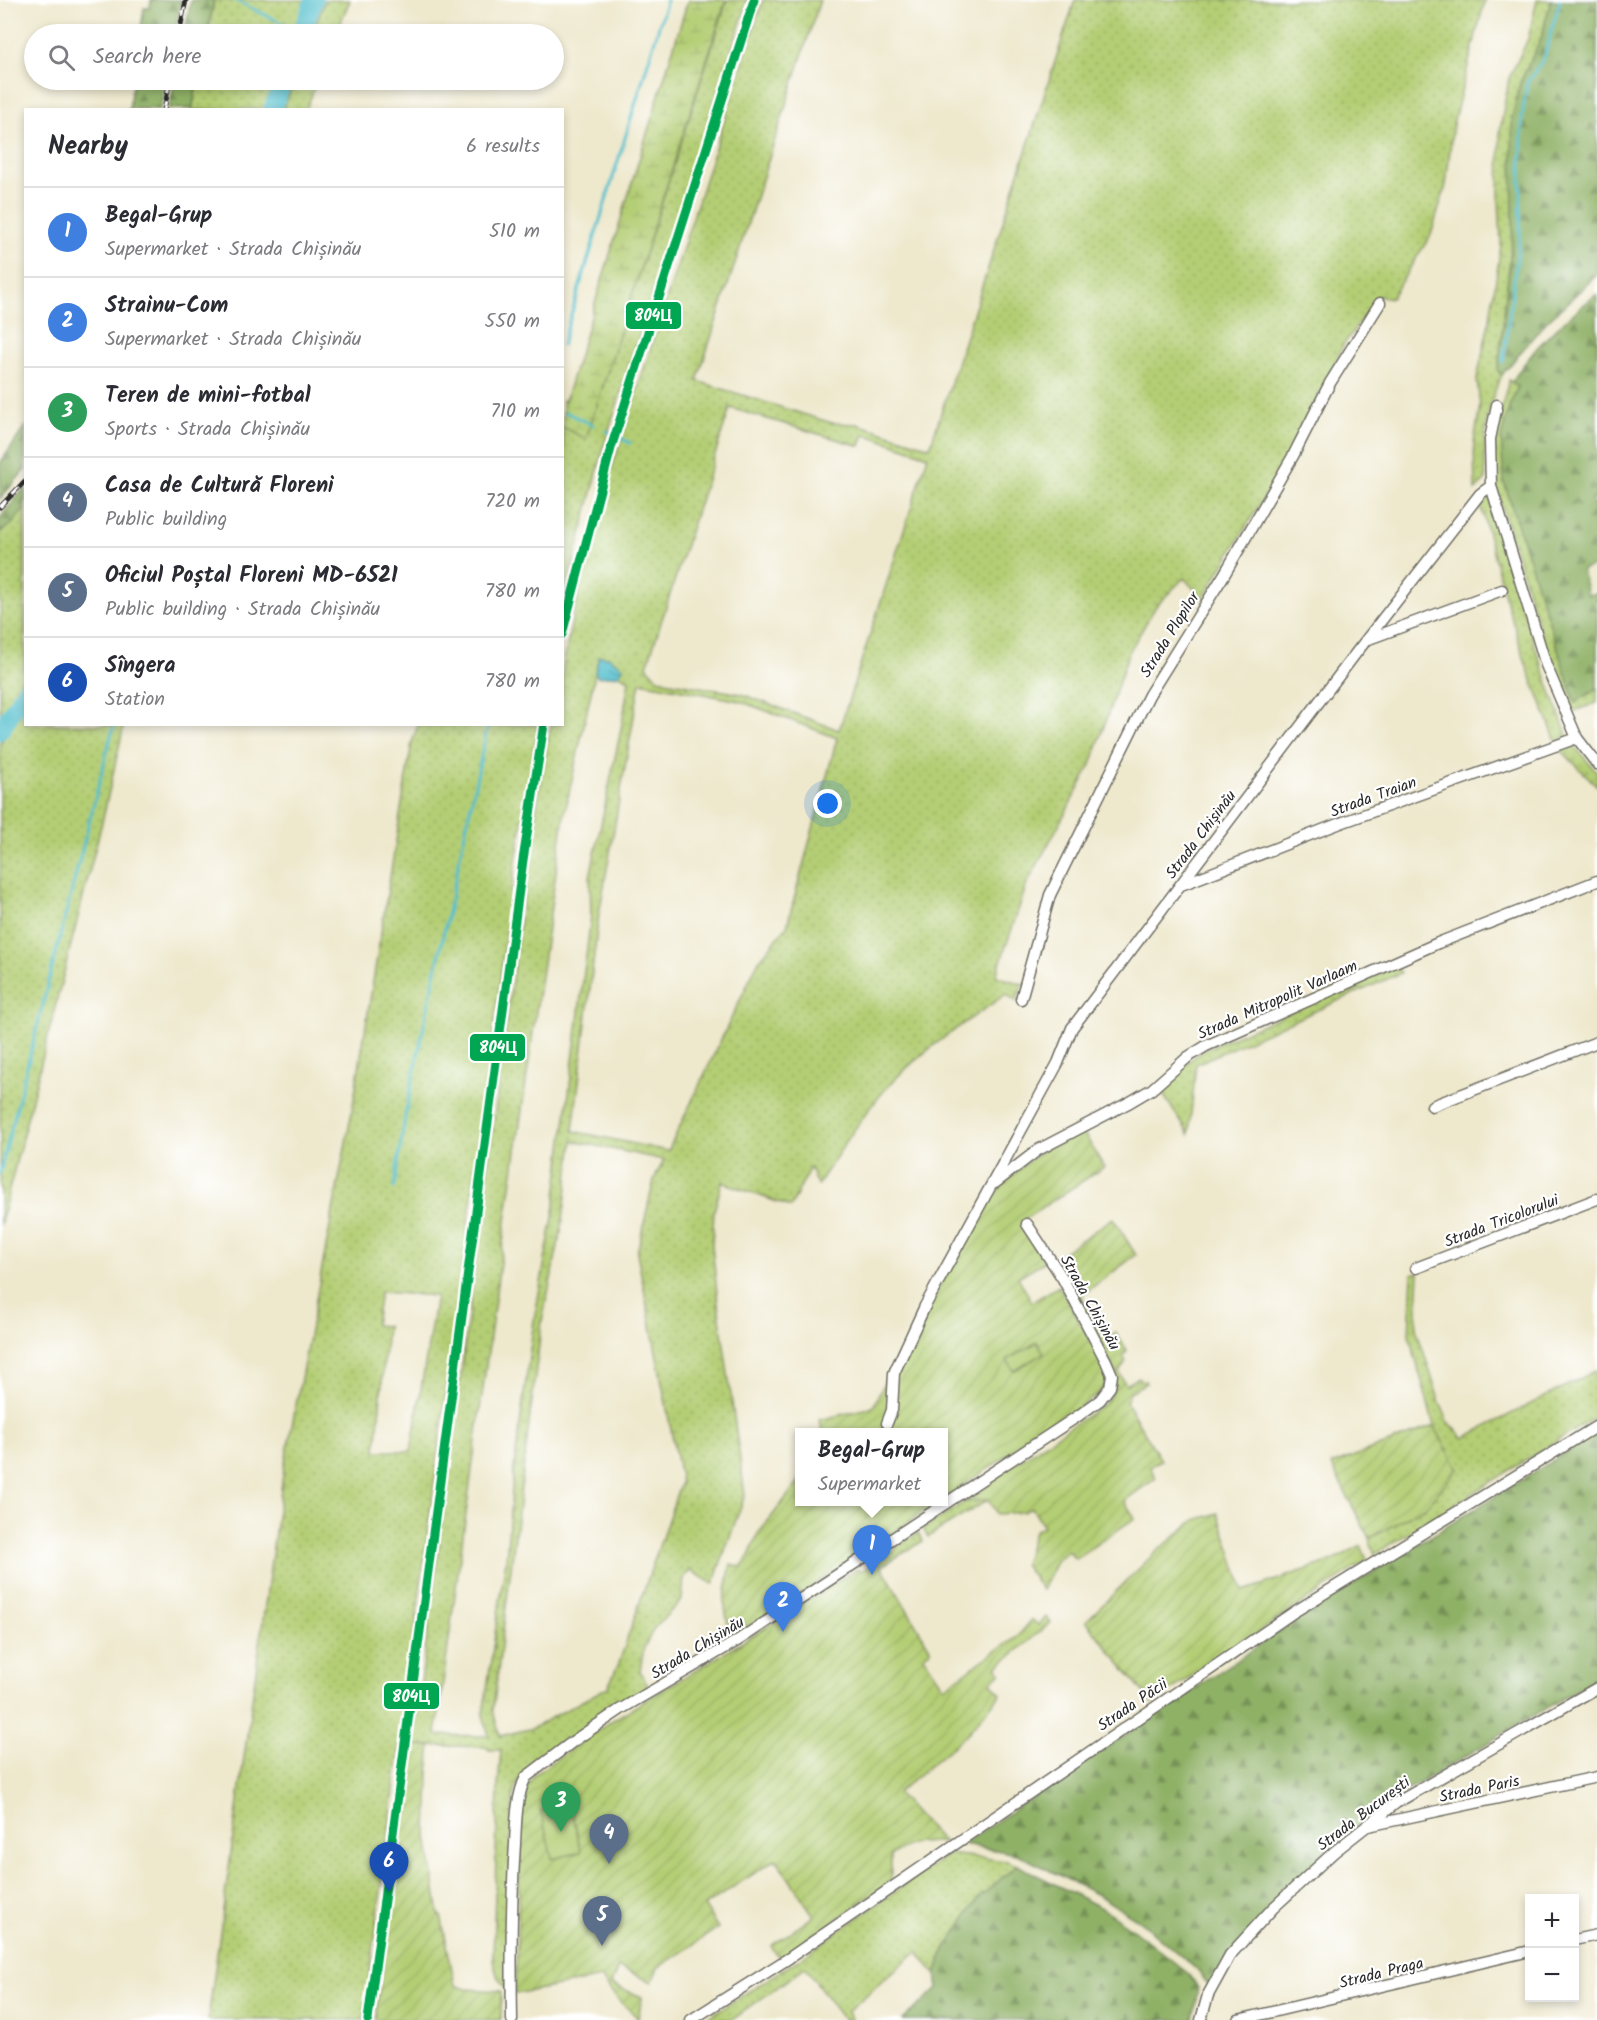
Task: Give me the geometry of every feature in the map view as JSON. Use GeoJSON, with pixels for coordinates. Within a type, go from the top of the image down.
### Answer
{"type":"FeatureCollection","features":[{"type":"Feature","properties":{"kind":"street","name":"Strada Plopilor"},"geometry":{"type":"LineString","coordinates":[[1021,999],[1050,895],[1149,695],[1230,565],[1293,456],[1330,383],[1380,303]]}},
{"type":"Feature","properties":{"kind":"street"},"geometry":{"type":"LineString","coordinates":[[1497,405],[1490,439],[1491,486],[1546,665],[1577,738],[1597,764]]}},
{"type":"Feature","properties":{"kind":"street","name":"Strada Chișinău"},"geometry":{"type":"LineString","coordinates":[[887,1423],[892,1410],[894,1373],[950,1258],[992,1186],[1024,1121],[1058,1063],[1072,1028],[1366,640],[1480,494],[1491,486]]}},
{"type":"Feature","properties":{"kind":"street"},"geometry":{"type":"LineString","coordinates":[[1366,640],[1502,590]]}},
{"type":"Feature","properties":{"kind":"street","name":"Strada Traian"},"geometry":{"type":"LineString","coordinates":[[1180,885],[1338,824],[1577,738]]}},
{"type":"Feature","properties":{"kind":"street","name":"Strada Mitropolit Varlaam"},"geometry":{"type":"LineString","coordinates":[[992,1186],[1038,1150],[1152,1089],[1188,1057],[1206,1046],[1438,943],[1597,881]]}},
{"type":"Feature","properties":{"kind":"street"},"geometry":{"type":"LineString","coordinates":[[1432,1106],[1597,1042]]}},
{"type":"Feature","properties":{"kind":"street","name":"Strada Tricolorului"},"geometry":{"type":"LineString","coordinates":[[1416,1268],[1597,1199]]}},
{"type":"Feature","properties":{"kind":"street","name":"Strada Chișinău"},"geometry":{"type":"LineString","coordinates":[[948,1504],[1078,1416],[1100,1400],[1110,1387],[1112,1375],[1106,1361],[1063,1279],[1027,1224]]}},
{"type":"Feature","properties":{"kind":"street","name":"Strada Păcii"},"geometry":{"type":"LineString","coordinates":[[692,2020],[789,1958],[1294,1612],[1597,1426]]}},
{"type":"Feature","properties":{"kind":"street","name":"Strada Chișinău"},"geometry":{"type":"LineString","coordinates":[[512,2020],[511,1894],[516,1821],[522,1784],[526,1777],[566,1746],[621,1710],[737,1641],[944,1506]]}},
{"type":"Feature","properties":{"kind":"street","name":"Strada București"},"geometry":{"type":"LineString","coordinates":[[1201,2020],[1208,1995],[1230,1955],[1281,1900],[1334,1852],[1396,1803],[1434,1779],[1597,1688]]}},
{"type":"Feature","properties":{"kind":"street","name":"Strada Paris"},"geometry":{"type":"LineString","coordinates":[[1366,1826],[1597,1777]]}},
{"type":"Feature","properties":{"kind":"street"},"geometry":{"type":"LineString","coordinates":[[1579,1939],[1597,1935]]}},
{"type":"Feature","properties":{"kind":"street","name":"Strada Praga"},"geometry":{"type":"LineString","coordinates":[[1238,2020],[1525,1952]]}},
{"type":"Feature","properties":{"kind":"green space"},"geometry":{"type":"Polygon","coordinates":[[[151,0],[181,0],[177,24],[142,24],[144,8],[150,8],[151,0]]]}},
{"type":"Feature","properties":{"kind":"green space"},"geometry":{"type":"Polygon","coordinates":[[[191,0],[214,0],[209,24],[186,24],[191,0]]]}},
{"type":"Feature","properties":{"kind":"green space"},"geometry":{"type":"Polygon","coordinates":[[[214,0],[306,0],[296,24],[210,24],[214,0]]]}},
{"type":"Feature","properties":{"kind":"green space"},"geometry":{"type":"Polygon","coordinates":[[[306,0],[325,0],[316,24],[296,24],[306,0]]]}},
{"type":"Feature","properties":{"kind":"green space"},"geometry":{"type":"Polygon","coordinates":[[[325,0],[350,0],[340,24],[316,24],[325,0]]]}},
{"type":"Feature","properties":{"kind":"green space"},"geometry":{"type":"Polygon","coordinates":[[[688,0],[726,0],[586,439],[564,428],[565,401],[688,0]]]}},
{"type":"Feature","properties":{"kind":"green space"},"geometry":{"type":"Polygon","coordinates":[[[727,0],[748,0],[606,439],[564,599],[564,427],[586,438],[727,0]]]}},
{"type":"Feature","properties":{"kind":"green space"},"geometry":{"type":"Polygon","coordinates":[[[763,0],[820,0],[697,381],[832,423],[857,424],[930,447],[1075,0],[1485,0],[1453,124],[1446,185],[1431,235],[1391,298],[1379,296],[1344,344],[1291,452],[1203,599],[1184,578],[1156,606],[1129,652],[1091,765],[1027,884],[996,976],[1023,984],[1016,1001],[1006,994],[942,1039],[897,1077],[875,1102],[818,1185],[810,1167],[791,1207],[722,1182],[714,1211],[712,1245],[745,1495],[713,1584],[690,1570],[684,1578],[682,1600],[655,1627],[644,1647],[640,1671],[648,1686],[531,1766],[518,1781],[513,1795],[506,1989],[498,1978],[493,1961],[501,1750],[489,1750],[486,1747],[413,1745],[516,949],[551,726],[564,726],[564,661],[574,611],[607,483],[763,0]],[[730,408],[647,666],[655,676],[665,681],[742,694],[839,730],[928,456],[864,434],[860,446],[730,408]],[[599,656],[564,816],[436,1735],[489,1736],[483,1715],[506,1560],[513,1476],[534,1320],[554,1212],[591,916],[590,877],[629,680],[619,675],[623,667],[608,657],[599,656]],[[640,682],[599,914],[573,1131],[668,1151],[758,962],[787,926],[837,738],[740,701],[640,682]],[[573,1141],[562,1227],[542,1321],[493,1711],[500,1736],[533,1728],[608,1687],[619,1663],[681,1482],[637,1253],[654,1180],[664,1160],[573,1141]]]}},
{"type":"Feature","properties":{"kind":"green space"},"geometry":{"type":"Polygon","coordinates":[[[1537,0],[1551,0],[1541,39],[1520,83],[1513,230],[1498,371],[1502,375],[1496,387],[1486,426],[1484,453],[1486,480],[1475,490],[1474,442],[1480,406],[1477,379],[1490,318],[1501,245],[1500,130],[1509,78],[1528,39],[1537,0]]]}},
{"type":"Feature","properties":{"kind":"green space"},"geometry":{"type":"Polygon","coordinates":[[[1551,0],[1597,0],[1597,275],[1543,325],[1502,375],[1498,371],[1513,230],[1512,118],[1520,83],[1541,39],[1551,0]]]}},
{"type":"Feature","properties":{"kind":"green space"},"geometry":{"type":"Polygon","coordinates":[[[132,90],[164,90],[160,108],[129,108],[132,90]]]}},
{"type":"Feature","properties":{"kind":"green space"},"geometry":{"type":"Polygon","coordinates":[[[173,90],[196,90],[192,108],[169,108],[173,90]]]}},
{"type":"Feature","properties":{"kind":"green space"},"geometry":{"type":"Polygon","coordinates":[[[196,90],[271,90],[264,108],[192,108],[196,90]]]}},
{"type":"Feature","properties":{"kind":"green space"},"geometry":{"type":"Polygon","coordinates":[[[271,90],[291,90],[283,108],[264,108],[271,90]]]}},
{"type":"Feature","properties":{"kind":"green space"},"geometry":{"type":"Polygon","coordinates":[[[291,90],[314,90],[306,108],[284,108],[291,90]]]}},
{"type":"Feature","properties":{"kind":"green space"},"geometry":{"type":"Polygon","coordinates":[[[1597,294],[1597,498],[1592,500],[1597,520],[1597,565],[1582,570],[1588,595],[1597,593],[1597,688],[1575,703],[1504,482],[1501,437],[1510,404],[1518,387],[1512,382],[1520,369],[1550,334],[1597,294]]]}},
{"type":"Feature","properties":{"kind":"green space"},"geometry":{"type":"Polygon","coordinates":[[[1509,380],[1518,387],[1510,404],[1504,482],[1575,702],[1597,688],[1597,703],[1571,712],[1544,644],[1497,491],[1493,457],[1497,424],[1509,380]]]}},
{"type":"Feature","properties":{"kind":"green space"},"geometry":{"type":"Polygon","coordinates":[[[24,428],[24,471],[0,499],[0,463],[24,428]]]}},
{"type":"Feature","properties":{"kind":"green space"},"geometry":{"type":"Polygon","coordinates":[[[24,488],[24,509],[12,524],[0,532],[0,518],[24,488]]]}},
{"type":"Feature","properties":{"kind":"green space"},"geometry":{"type":"Polygon","coordinates":[[[1489,495],[1525,617],[1568,737],[1556,741],[1527,667],[1505,597],[1480,504],[1489,495]]]}},
{"type":"Feature","properties":{"kind":"green space"},"geometry":{"type":"Polygon","coordinates":[[[24,509],[24,677],[0,719],[0,532],[12,524],[24,509]]]}},
{"type":"Feature","properties":{"kind":"green space"},"geometry":{"type":"Polygon","coordinates":[[[24,677],[24,703],[0,744],[0,719],[24,677]]]}},
{"type":"Feature","properties":{"kind":"green space"},"geometry":{"type":"Polygon","coordinates":[[[24,703],[24,726],[124,726],[103,818],[0,1226],[0,744],[24,703]]]}},
{"type":"Feature","properties":{"kind":"green space"},"geometry":{"type":"Polygon","coordinates":[[[418,726],[538,726],[513,880],[364,2020],[208,2020],[284,1467],[352,1111],[412,742],[418,726]],[[380,1292],[375,1325],[387,1326],[376,1451],[411,1451],[436,1296],[380,1292]]]}},
{"type":"Feature","properties":{"kind":"green space"},"geometry":{"type":"Polygon","coordinates":[[[1574,746],[1597,772],[1597,786],[1561,750],[1574,746]]]}},
{"type":"Feature","properties":{"kind":"green space"},"geometry":{"type":"Polygon","coordinates":[[[1396,966],[1401,973],[1196,1064],[1189,1134],[1160,1090],[1189,1061],[1206,1049],[1396,966]]]}},
{"type":"Feature","properties":{"kind":"green space"},"geometry":{"type":"Polygon","coordinates":[[[1082,1130],[1104,1167],[1022,1221],[1024,1231],[1045,1261],[1018,1277],[1032,1302],[1059,1286],[1104,1363],[1106,1380],[1099,1394],[948,1495],[948,1428],[822,1428],[819,1420],[873,1407],[888,1375],[898,1372],[959,1248],[996,1187],[1042,1151],[1082,1130]]]}},
{"type":"Feature","properties":{"kind":"green space"},"geometry":{"type":"Polygon","coordinates":[[[1113,1218],[1136,1255],[1082,1295],[1106,1338],[1116,1333],[1127,1351],[1123,1356],[1126,1361],[1119,1372],[1126,1385],[1139,1377],[1142,1382],[1146,1383],[1130,1392],[1126,1402],[1161,1460],[1150,1467],[1156,1478],[1124,1501],[1135,1518],[1075,1559],[1068,1551],[1057,1560],[1042,1590],[1024,1564],[1034,1531],[1043,1526],[1032,1508],[1023,1512],[997,1514],[988,1500],[964,1502],[975,1496],[968,1495],[1103,1405],[1113,1391],[1116,1373],[1055,1258],[1113,1218]]]}},
{"type":"Feature","properties":{"kind":"green space"},"geometry":{"type":"Polygon","coordinates":[[[1419,1272],[1416,1328],[1448,1421],[1464,1438],[1597,1370],[1597,1416],[1375,1554],[1368,1536],[1372,1537],[1425,1507],[1458,1469],[1434,1426],[1409,1335],[1412,1274],[1419,1272]]]}},
{"type":"Feature","properties":{"kind":"green space"},"geometry":{"type":"Polygon","coordinates":[[[1037,1342],[1044,1353],[1014,1371],[1007,1360],[1037,1342]]]}},
{"type":"Feature","properties":{"kind":"green space"},"geometry":{"type":"Polygon","coordinates":[[[1434,1426],[1458,1469],[1425,1507],[1372,1537],[1368,1536],[1331,1465],[1434,1426]]]}},
{"type":"Feature","properties":{"kind":"green space"},"geometry":{"type":"Polygon","coordinates":[[[1597,1433],[1597,1678],[1395,1798],[1318,1860],[1208,1984],[1197,1970],[1140,1921],[1098,1895],[1017,1854],[963,1844],[1301,1617],[1597,1433]]]}},
{"type":"Feature","properties":{"kind":"green space"},"geometry":{"type":"Polygon","coordinates":[[[795,1486],[795,1506],[933,1506],[798,1596],[730,1638],[724,1601],[731,1564],[741,1567],[749,1556],[758,1534],[795,1486]]]}},
{"type":"Feature","properties":{"kind":"green space"},"geometry":{"type":"Polygon","coordinates":[[[988,1500],[928,1537],[923,1529],[964,1502],[988,1500]]]}},
{"type":"Feature","properties":{"kind":"green space"},"geometry":{"type":"Polygon","coordinates":[[[1218,1513],[1244,1591],[1334,1560],[1361,1545],[1367,1560],[1152,1703],[1086,1621],[1156,1552],[1195,1520],[1218,1513]]]}},
{"type":"Feature","properties":{"kind":"green space"},"geometry":{"type":"Polygon","coordinates":[[[918,1533],[923,1541],[882,1566],[878,1560],[918,1533]]]}},
{"type":"Feature","properties":{"kind":"green space"},"geometry":{"type":"Polygon","coordinates":[[[878,1560],[931,1650],[923,1656],[944,1687],[1018,1636],[1032,1619],[1038,1625],[1046,1617],[1051,1623],[997,1667],[1001,1673],[991,1683],[1001,1694],[966,1735],[897,1793],[944,1843],[928,1841],[916,1843],[891,1855],[891,1881],[780,1959],[771,1946],[814,1916],[776,1859],[704,1906],[718,1928],[658,1968],[652,1982],[618,1967],[611,1984],[642,1997],[638,2019],[601,1978],[515,1994],[522,1807],[527,1787],[535,1774],[613,1720],[744,1641],[858,1568],[861,1571],[878,1560]]]}},
{"type":"Feature","properties":{"kind":"green space"},"geometry":{"type":"Polygon","coordinates":[[[413,1745],[430,1746],[427,1836],[439,1915],[441,1915],[455,1985],[466,1989],[501,1991],[501,2020],[375,2020],[413,1745]]]}},
{"type":"Feature","properties":{"kind":"green space"},"geometry":{"type":"Polygon","coordinates":[[[571,1805],[581,1852],[552,1859],[541,1811],[571,1805]]]}},
{"type":"Feature","properties":{"kind":"green space"},"geometry":{"type":"Polygon","coordinates":[[[949,1854],[1007,1861],[1017,1865],[979,1898],[942,1955],[936,1975],[917,1951],[848,2011],[851,2020],[844,2020],[805,1967],[732,2020],[704,2020],[798,1960],[949,1854]]]}},
{"type":"Feature","properties":{"kind":"green space"},"geometry":{"type":"Polygon","coordinates":[[[1017,1865],[1102,1908],[1134,1930],[1190,1975],[1198,1988],[1193,2020],[903,2020],[938,1988],[936,1975],[942,1955],[979,1898],[1017,1865]]]}},
{"type":"Feature","properties":{"kind":"water"},"geometry":{"type":"Polygon","coordinates":[[[599,656],[608,657],[623,667],[619,675],[598,677],[595,672],[599,656]]]}},
{"type":"Feature","properties":{"kind":"waterway"},"geometry":{"type":"LineString","coordinates":[[235,0],[284,24]]}},
{"type":"Feature","properties":{"kind":"waterway"},"geometry":{"type":"LineString","coordinates":[[305,24],[314,0]]}},
{"type":"Feature","properties":{"kind":"waterway"},"geometry":{"type":"LineString","coordinates":[[564,338],[667,0]]}},
{"type":"Feature","properties":{"kind":"waterway"},"geometry":{"type":"LineString","coordinates":[[1503,362],[1520,235],[1522,119],[1527,83],[1544,58],[1560,0]]}},
{"type":"Feature","properties":{"kind":"waterway"},"geometry":{"type":"LineString","coordinates":[[273,108],[280,90]]}},
{"type":"Feature","properties":{"kind":"waterway"},"geometry":{"type":"LineString","coordinates":[[565,412],[593,425]]}},
{"type":"Feature","properties":{"kind":"waterway"},"geometry":{"type":"LineString","coordinates":[[607,431],[630,443]]}},
{"type":"Feature","properties":{"kind":"waterway"},"geometry":{"type":"LineString","coordinates":[[0,731],[24,692]]}},
{"type":"Feature","properties":{"kind":"waterway"},"geometry":{"type":"LineString","coordinates":[[0,1173],[113,726]]}},
{"type":"Feature","properties":{"kind":"waterway"},"geometry":{"type":"LineString","coordinates":[[394,1188],[406,1111],[488,726]]}},
{"type":"Feature","properties":{"kind":"railway"},"geometry":{"type":"LineString","coordinates":[[181,24],[186,0]]}},
{"type":"Feature","properties":{"kind":"railway"},"geometry":{"type":"LineString","coordinates":[[164,108],[168,90]]}},
{"type":"Feature","properties":{"kind":"railway"},"geometry":{"type":"LineString","coordinates":[[0,507],[24,482]]}},
{"type":"Feature","properties":{"kind":"transit line","name":"804Ц"},"geometry":{"type":"LineString","coordinates":[[564,626],[611,448],[754,0]]}},
{"type":"Feature","properties":{"kind":"transit line","name":"804Ц"},"geometry":{"type":"LineString","coordinates":[[368,2020],[523,860],[544,726]]}},
{"type":"Feature","properties":{"kind":"place","name":"Begal-Grup"},"geometry":{"type":"Point","coordinates":[872,1575]}},
{"type":"Feature","properties":{"kind":"place","name":"Strainu-Com"},"geometry":{"type":"Point","coordinates":[783,1632]}},
{"type":"Feature","properties":{"kind":"place","name":"Teren de mini-fotbal"},"geometry":{"type":"Point","coordinates":[561,1832]}},
{"type":"Feature","properties":{"kind":"place","name":"Casa de Cultură Floreni"},"geometry":{"type":"Point","coordinates":[609,1864]}},
{"type":"Feature","properties":{"kind":"place","name":"Sîngera"},"geometry":{"type":"Point","coordinates":[389,1892]}},
{"type":"Feature","properties":{"kind":"place","name":"Oficiul Poștal Floreni MD-6521"},"geometry":{"type":"Point","coordinates":[602,1946]}}]}
